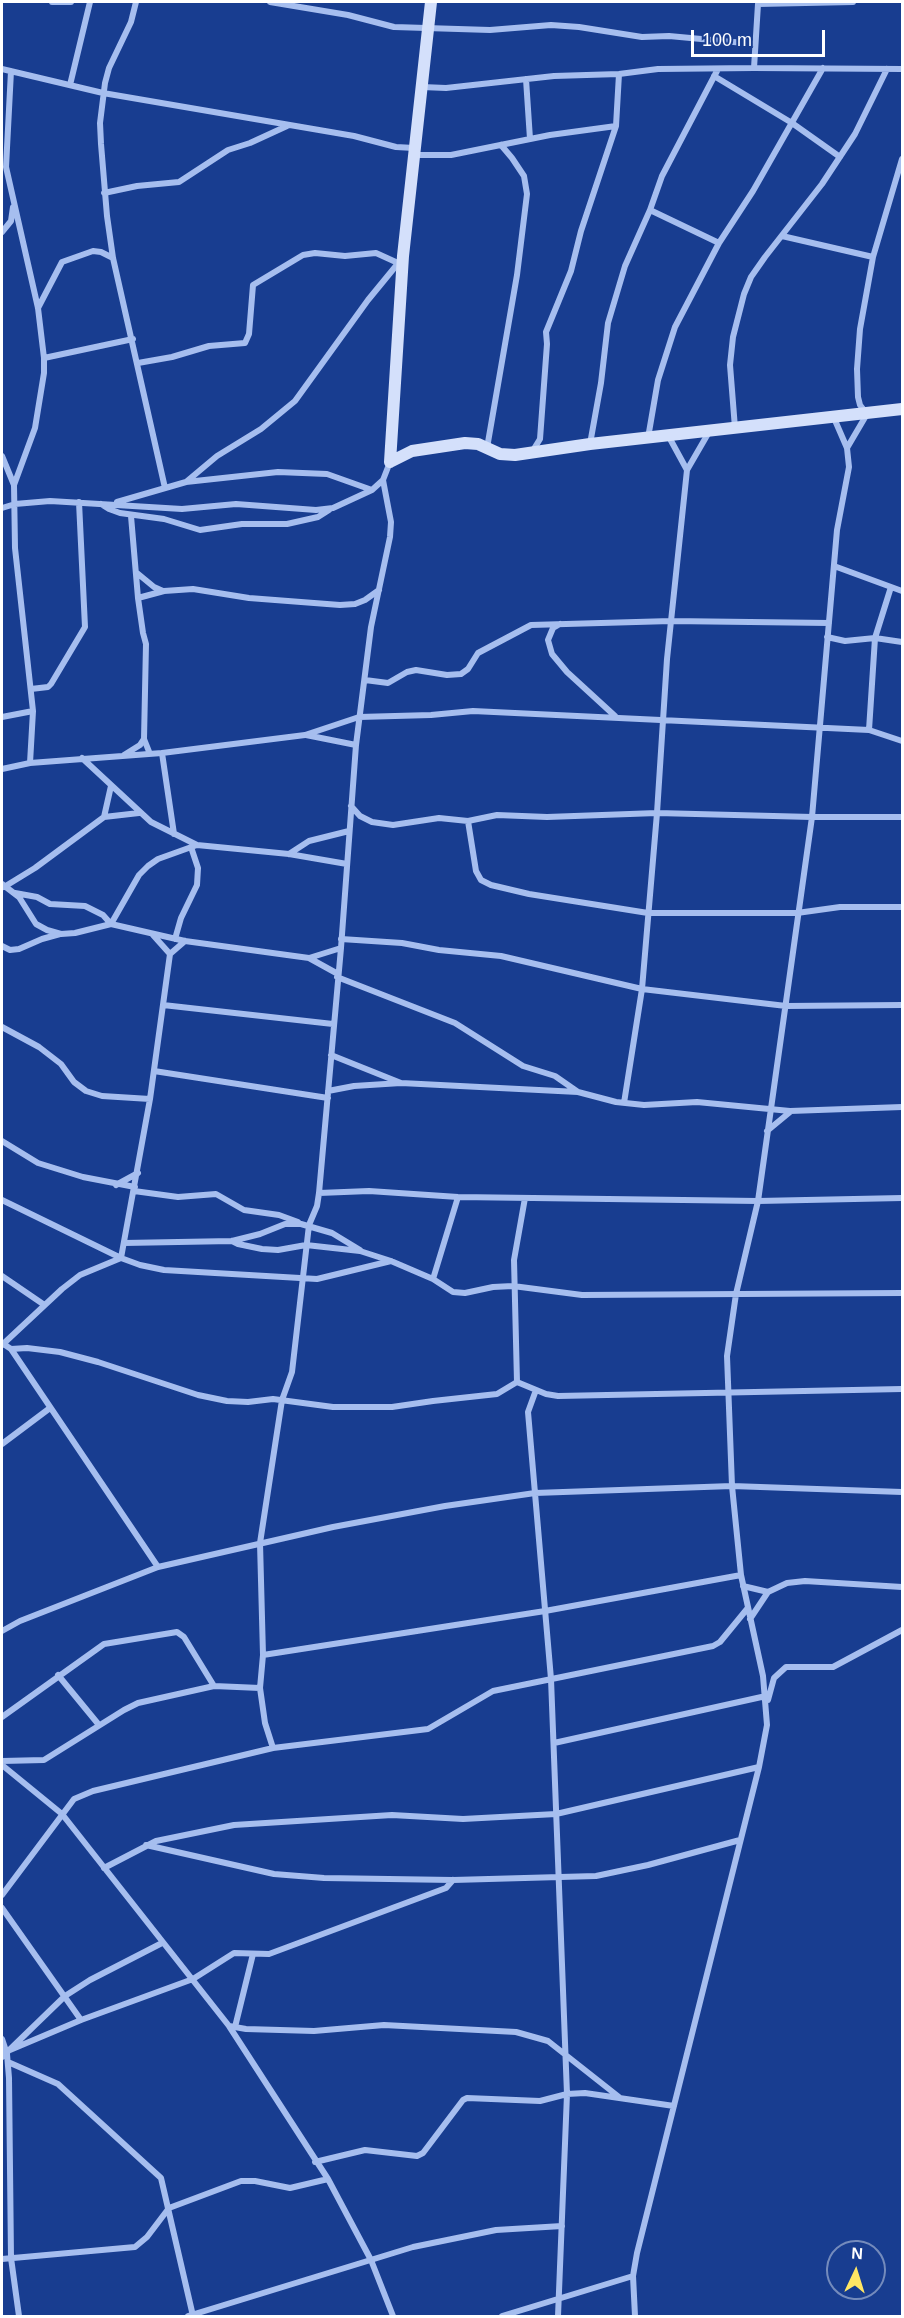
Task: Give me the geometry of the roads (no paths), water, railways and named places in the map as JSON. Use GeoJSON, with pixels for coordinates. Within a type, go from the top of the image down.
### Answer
{"type":"FeatureCollection","features":[{"type":"Feature","properties":{"kind":"street"},"geometry":{"type":"LineString","coordinates":[[52,2],[68,2]]}},
{"type":"Feature","properties":{"kind":"street"},"geometry":{"type":"LineString","coordinates":[[70,85],[90,2]]}},
{"type":"Feature","properties":{"kind":"street"},"geometry":{"type":"LineString","coordinates":[[136,2],[129,27],[109,68],[103,93],[100,123],[113,258],[165,488]]}},
{"type":"Feature","properties":{"kind":"street"},"geometry":{"type":"LineString","coordinates":[[273,2],[348,15],[394,27],[427,30],[444,28],[490,30],[551,25],[642,37],[669,36],[755,44]]}},
{"type":"Feature","properties":{"kind":"street"},"geometry":{"type":"LineString","coordinates":[[101,503],[109,509],[132,516],[164,519],[208,531],[242,524],[287,525],[318,517],[372,490],[383,480],[390,462],[400,260],[431,2]]}},
{"type":"Feature","properties":{"kind":"street"},"geometry":{"type":"LineString","coordinates":[[754,68],[759,3],[853,2]]}},
{"type":"Feature","properties":{"kind":"street"},"geometry":{"type":"LineString","coordinates":[[648,439],[658,380],[675,327],[719,243],[753,191],[823,68]]}},
{"type":"Feature","properties":{"kind":"street"},"geometry":{"type":"LineString","coordinates":[[2,69],[103,93],[354,136],[440,156],[616,126]]}},
{"type":"Feature","properties":{"kind":"street"},"geometry":{"type":"LineString","coordinates":[[421,87],[455,87],[658,69],[903,69]]}},
{"type":"Feature","properties":{"kind":"street"},"geometry":{"type":"LineString","coordinates":[[590,444],[600,393],[608,323],[625,266],[650,210],[662,176],[718,69]]}},
{"type":"Feature","properties":{"kind":"street"},"geometry":{"type":"LineString","coordinates":[[735,429],[730,365],[733,337],[744,294],[752,277],[822,184],[855,134],[886,69]]}},
{"type":"Feature","properties":{"kind":"street"},"geometry":{"type":"LineString","coordinates":[[11,71],[6,167],[38,308],[44,358],[35,428],[14,485]]}},
{"type":"Feature","properties":{"kind":"street"},"geometry":{"type":"LineString","coordinates":[[531,453],[540,439],[546,332],[571,271],[581,231],[616,126],[619,74]]}},
{"type":"Feature","properties":{"kind":"street"},"geometry":{"type":"LineString","coordinates":[[714,76],[792,123],[840,157]]}},
{"type":"Feature","properties":{"kind":"street"},"geometry":{"type":"LineString","coordinates":[[526,79],[530,139]]}},
{"type":"Feature","properties":{"kind":"street"},"geometry":{"type":"LineString","coordinates":[[105,193],[137,186],[179,182],[228,150],[288,126]]}},
{"type":"Feature","properties":{"kind":"street"},"geometry":{"type":"LineString","coordinates":[[487,449],[517,275],[527,194],[524,176],[501,145]]}},
{"type":"Feature","properties":{"kind":"street"},"geometry":{"type":"LineString","coordinates":[[867,414],[860,405],[857,369],[860,329],[873,257],[903,159]]}},
{"type":"Feature","properties":{"kind":"street"},"geometry":{"type":"LineString","coordinates":[[2,232],[11,221],[14,202]]}},
{"type":"Feature","properties":{"kind":"street"},"geometry":{"type":"LineString","coordinates":[[650,210],[719,243]]}},
{"type":"Feature","properties":{"kind":"street"},"geometry":{"type":"LineString","coordinates":[[782,236],[873,257]]}},
{"type":"Feature","properties":{"kind":"street"},"geometry":{"type":"LineString","coordinates":[[38,308],[62,262],[93,251],[113,258]]}},
{"type":"Feature","properties":{"kind":"street"},"geometry":{"type":"LineString","coordinates":[[138,363],[172,357],[209,346],[245,343],[249,334],[253,285],[303,255],[315,253],[345,256],[376,253],[400,260]]}},
{"type":"Feature","properties":{"kind":"street"},"geometry":{"type":"LineString","coordinates":[[186,482],[217,456],[261,429],[295,401],[400,260]]}},
{"type":"Feature","properties":{"kind":"street"},"geometry":{"type":"LineString","coordinates":[[44,358],[133,339]]}},
{"type":"Feature","properties":{"kind":"street"},"geometry":{"type":"LineString","coordinates":[[390,462],[412,451],[465,443],[478,444],[500,454],[531,453],[590,444],[903,410]]}},
{"type":"Feature","properties":{"kind":"street"},"geometry":{"type":"LineString","coordinates":[[847,448],[867,414]]}},
{"type":"Feature","properties":{"kind":"street"},"geometry":{"type":"LineString","coordinates":[[636,2316],[633,2276],[637,2253],[759,1767],[767,1725],[766,1696],[741,1575],[732,1486],[727,1356],[736,1294],[758,1202],[812,817],[837,530],[848,479],[847,448],[834,418]]}},
{"type":"Feature","properties":{"kind":"street"},"geometry":{"type":"LineString","coordinates":[[624,1103],[642,989],[671,621],[687,470],[709,432]]}},
{"type":"Feature","properties":{"kind":"street"},"geometry":{"type":"LineString","coordinates":[[669,437],[687,470]]}},
{"type":"Feature","properties":{"kind":"street"},"geometry":{"type":"LineString","coordinates":[[2,456],[14,485],[15,548],[33,711],[30,764]]}},
{"type":"Feature","properties":{"kind":"street"},"geometry":{"type":"LineString","coordinates":[[111,504],[186,482],[251,473],[327,474],[372,490]]}},
{"type":"Feature","properties":{"kind":"street"},"geometry":{"type":"LineString","coordinates":[[273,1748],[264,1723],[260,1688],[263,1655],[260,1543],[282,1400],[292,1372],[309,1224],[317,1206],[319,1193],[359,717],[371,627],[391,522],[383,480]]}},
{"type":"Feature","properties":{"kind":"street"},"geometry":{"type":"LineString","coordinates":[[2,508],[15,504],[50,501],[182,509],[236,504],[293,510],[333,508]]}},
{"type":"Feature","properties":{"kind":"street"},"geometry":{"type":"LineString","coordinates":[[31,689],[48,687],[51,684],[85,627],[80,502]]}},
{"type":"Feature","properties":{"kind":"street"},"geometry":{"type":"LineString","coordinates":[[132,516],[138,598],[146,644],[144,739],[150,754]]}},
{"type":"Feature","properties":{"kind":"street"},"geometry":{"type":"LineString","coordinates":[[834,566],[903,591]]}},
{"type":"Feature","properties":{"kind":"street"},"geometry":{"type":"LineString","coordinates":[[137,573],[154,587],[164,591]]}},
{"type":"Feature","properties":{"kind":"street"},"geometry":{"type":"LineString","coordinates":[[869,730],[875,638],[891,586]]}},
{"type":"Feature","properties":{"kind":"street"},"geometry":{"type":"LineString","coordinates":[[138,598],[164,591],[193,589],[249,598],[340,605],[365,600],[379,590]]}},
{"type":"Feature","properties":{"kind":"street"},"geometry":{"type":"LineString","coordinates":[[365,680],[388,683],[407,672],[416,670],[447,675],[461,674],[486,647],[505,640],[526,627],[561,623],[671,621],[829,623]]}},
{"type":"Feature","properties":{"kind":"street"},"geometry":{"type":"LineString","coordinates":[[561,623],[550,633],[552,654],[567,672],[615,716]]}},
{"type":"Feature","properties":{"kind":"street"},"geometry":{"type":"LineString","coordinates":[[827,637],[845,641],[875,638],[903,642]]}},
{"type":"Feature","properties":{"kind":"street"},"geometry":{"type":"LineString","coordinates":[[2,717],[33,711]]}},
{"type":"Feature","properties":{"kind":"street"},"geometry":{"type":"LineString","coordinates":[[2,769],[81,758],[118,758],[305,735],[359,717],[473,711],[615,716],[869,730],[903,741]]}},
{"type":"Feature","properties":{"kind":"street"},"geometry":{"type":"LineString","coordinates":[[305,735],[356,745]]}},
{"type":"Feature","properties":{"kind":"street"},"geometry":{"type":"LineString","coordinates":[[118,758],[140,745],[144,739]]}},
{"type":"Feature","properties":{"kind":"street"},"geometry":{"type":"LineString","coordinates":[[162,753],[174,834]]}},
{"type":"Feature","properties":{"kind":"street"},"geometry":{"type":"LineString","coordinates":[[81,758],[139,813],[194,846],[198,868],[196,885],[181,918],[175,939]]}},
{"type":"Feature","properties":{"kind":"street"},"geometry":{"type":"LineString","coordinates":[[104,817],[111,786]]}},
{"type":"Feature","properties":{"kind":"street"},"geometry":{"type":"LineString","coordinates":[[351,806],[360,816],[372,822],[393,825],[439,818],[468,821],[497,816],[547,817],[657,813],[903,817]]}},
{"type":"Feature","properties":{"kind":"street"},"geometry":{"type":"LineString","coordinates":[[61,934],[36,924],[19,897],[3,886],[35,868],[104,817],[139,813]]}},
{"type":"Feature","properties":{"kind":"street"},"geometry":{"type":"LineString","coordinates":[[468,821],[476,871],[481,880],[491,885],[571,902],[648,913],[797,913],[840,907],[903,907]]}},
{"type":"Feature","properties":{"kind":"street"},"geometry":{"type":"LineString","coordinates":[[289,854],[309,841],[349,831]]}},
{"type":"Feature","properties":{"kind":"street"},"geometry":{"type":"LineString","coordinates":[[111,924],[139,875],[158,859],[194,846],[289,854],[347,864]]}},
{"type":"Feature","properties":{"kind":"street"},"geometry":{"type":"LineString","coordinates":[[14,893],[37,897],[50,904],[86,906],[103,915],[111,924]]}},
{"type":"Feature","properties":{"kind":"street"},"geometry":{"type":"LineString","coordinates":[[2,946],[10,950],[19,949],[42,939],[111,924],[185,941],[309,958],[375,993],[455,1023],[524,1066],[555,1076],[578,1092]]}},
{"type":"Feature","properties":{"kind":"street"},"geometry":{"type":"LineString","coordinates":[[153,935],[171,954]]}},
{"type":"Feature","properties":{"kind":"street"},"geometry":{"type":"LineString","coordinates":[[341,939],[402,943],[439,950],[501,956],[642,989],[786,1006],[903,1005]]}},
{"type":"Feature","properties":{"kind":"street"},"geometry":{"type":"LineString","coordinates":[[121,1258],[138,1173],[171,954],[185,941]]}},
{"type":"Feature","properties":{"kind":"street"},"geometry":{"type":"LineString","coordinates":[[309,958],[341,948]]}},
{"type":"Feature","properties":{"kind":"street"},"geometry":{"type":"LineString","coordinates":[[163,1005],[333,1024]]}},
{"type":"Feature","properties":{"kind":"street"},"geometry":{"type":"LineString","coordinates":[[2,1027],[39,1047],[61,1064],[74,1082],[86,1091],[102,1096],[150,1099]]}},
{"type":"Feature","properties":{"kind":"street"},"geometry":{"type":"LineString","coordinates":[[331,1055],[401,1083]]}},
{"type":"Feature","properties":{"kind":"street"},"geometry":{"type":"LineString","coordinates":[[154,1071],[328,1094],[354,1086],[401,1083],[578,1092],[624,1103],[697,1102],[790,1111],[903,1107]]}},
{"type":"Feature","properties":{"kind":"street"},"geometry":{"type":"LineString","coordinates":[[616,1102],[627,1092]]}},
{"type":"Feature","properties":{"kind":"street"},"geometry":{"type":"LineString","coordinates":[[767,1131],[790,1111]]}},
{"type":"Feature","properties":{"kind":"street"},"geometry":{"type":"LineString","coordinates":[[2,1141],[38,1163],[116,1185],[178,1197],[216,1194],[244,1210],[279,1215],[301,1224]]}},
{"type":"Feature","properties":{"kind":"street"},"geometry":{"type":"LineString","coordinates":[[116,1185],[138,1173]]}},
{"type":"Feature","properties":{"kind":"street"},"geometry":{"type":"LineString","coordinates":[[319,1193],[369,1191],[458,1197],[758,1202],[903,1198]]}},
{"type":"Feature","properties":{"kind":"street"},"geometry":{"type":"LineString","coordinates":[[433,1279],[458,1197]]}},
{"type":"Feature","properties":{"kind":"street"},"geometry":{"type":"LineString","coordinates":[[517,1382],[514,1260],[525,1198]]}},
{"type":"Feature","properties":{"kind":"street"},"geometry":{"type":"LineString","coordinates":[[2,1200],[121,1258],[164,1270],[302,1280],[317,1279],[392,1261]]}},
{"type":"Feature","properties":{"kind":"street"},"geometry":{"type":"LineString","coordinates":[[124,1243],[232,1241],[260,1234],[285,1224],[309,1224],[332,1233],[360,1251]]}},
{"type":"Feature","properties":{"kind":"street"},"geometry":{"type":"LineString","coordinates":[[232,1241],[262,1249],[278,1250],[306,1245],[360,1251],[392,1261],[433,1279],[453,1292],[465,1293],[513,1286],[582,1295],[903,1293]]}},
{"type":"Feature","properties":{"kind":"street"},"geometry":{"type":"LineString","coordinates":[[121,1258],[80,1275],[43,1304],[2,1344],[11,1349],[158,1567]]}},
{"type":"Feature","properties":{"kind":"street"},"geometry":{"type":"LineString","coordinates":[[2,1276],[43,1304]]}},
{"type":"Feature","properties":{"kind":"street"},"geometry":{"type":"LineString","coordinates":[[11,1349],[27,1347],[60,1352],[198,1395],[227,1401],[282,1400],[333,1407],[392,1407],[497,1394],[517,1382]]}},
{"type":"Feature","properties":{"kind":"street"},"geometry":{"type":"LineString","coordinates":[[517,1382],[558,1396],[903,1389]]}},
{"type":"Feature","properties":{"kind":"street"},"geometry":{"type":"LineString","coordinates":[[536,1390],[528,1412],[551,1679],[567,2094],[558,2316]]}},
{"type":"Feature","properties":{"kind":"street"},"geometry":{"type":"LineString","coordinates":[[2,1444],[50,1408]]}},
{"type":"Feature","properties":{"kind":"street"},"geometry":{"type":"LineString","coordinates":[[2,1631],[20,1621],[158,1567],[260,1543],[407,1513],[535,1493],[732,1486],[903,1492]]}},
{"type":"Feature","properties":{"kind":"street"},"geometry":{"type":"LineString","coordinates":[[263,1655],[545,1611],[741,1575]]}},
{"type":"Feature","properties":{"kind":"street"},"geometry":{"type":"LineString","coordinates":[[750,1619],[768,1592],[787,1583],[805,1581],[903,1587]]}},
{"type":"Feature","properties":{"kind":"street"},"geometry":{"type":"LineString","coordinates":[[743,1586],[768,1592]]}},
{"type":"Feature","properties":{"kind":"street"},"geometry":{"type":"LineString","coordinates":[[2,1895],[74,1799],[93,1791],[273,1748],[429,1729],[493,1691],[713,1646],[720,1642],[747,1609]]}},
{"type":"Feature","properties":{"kind":"street"},"geometry":{"type":"LineString","coordinates":[[766,1704],[774,1678],[780,1671],[786,1668],[822,1668],[842,1664],[903,1629]]}},
{"type":"Feature","properties":{"kind":"street"},"geometry":{"type":"LineString","coordinates":[[2,1717],[104,1644],[177,1632],[184,1637],[214,1686]]}},
{"type":"Feature","properties":{"kind":"street"},"geometry":{"type":"LineString","coordinates":[[58,1675],[99,1725]]}},
{"type":"Feature","properties":{"kind":"street"},"geometry":{"type":"LineString","coordinates":[[2,1763],[44,1760],[138,1703],[214,1686],[260,1688]]}},
{"type":"Feature","properties":{"kind":"street"},"geometry":{"type":"LineString","coordinates":[[554,1743],[766,1696]]}},
{"type":"Feature","properties":{"kind":"street"},"geometry":{"type":"LineString","coordinates":[[2,1763],[62,1814],[162,1943],[232,2026],[328,2180],[371,2260],[393,2316]]}},
{"type":"Feature","properties":{"kind":"street"},"geometry":{"type":"LineString","coordinates":[[104,1868],[146,1845],[167,1838],[234,1826],[392,1815],[463,1819],[556,1814],[759,1767]]}},
{"type":"Feature","properties":{"kind":"street"},"geometry":{"type":"LineString","coordinates":[[146,1845],[274,1874],[324,1878],[453,1880],[558,1878],[612,1874],[740,1840]]}},
{"type":"Feature","properties":{"kind":"street"},"geometry":{"type":"LineString","coordinates":[[6,2054],[81,2020],[193,1979],[234,1953],[269,1954],[446,1888],[453,1880]]}},
{"type":"Feature","properties":{"kind":"street"},"geometry":{"type":"LineString","coordinates":[[2,1908],[81,2020]]}},
{"type":"Feature","properties":{"kind":"street"},"geometry":{"type":"LineString","coordinates":[[6,2054],[65,1996],[90,1980],[162,1943]]}},
{"type":"Feature","properties":{"kind":"street"},"geometry":{"type":"LineString","coordinates":[[232,2026],[253,1954]]}},
{"type":"Feature","properties":{"kind":"street"},"geometry":{"type":"LineString","coordinates":[[232,2026],[314,2031],[384,2025],[531,2034],[566,2054],[620,2097]]}},
{"type":"Feature","properties":{"kind":"street"},"geometry":{"type":"LineString","coordinates":[[2,2038],[8,2062],[11,2258],[19,2316]]}},
{"type":"Feature","properties":{"kind":"street"},"geometry":{"type":"LineString","coordinates":[[8,2062],[58,2084],[161,2178],[191,2316],[413,2247],[458,2236],[496,2230],[562,2226]]}},
{"type":"Feature","properties":{"kind":"street"},"geometry":{"type":"LineString","coordinates":[[315,2162],[365,2150],[417,2156],[423,2153],[463,2100],[467,2098],[540,2101],[567,2094],[601,2094],[674,2106]]}},
{"type":"Feature","properties":{"kind":"street"},"geometry":{"type":"LineString","coordinates":[[2,2259],[135,2247],[147,2237],[169,2208],[241,2181],[255,2181],[290,2188],[328,2180]]}},
{"type":"Feature","properties":{"kind":"street"},"geometry":{"type":"LineString","coordinates":[[502,2316],[633,2276]]}}]}
